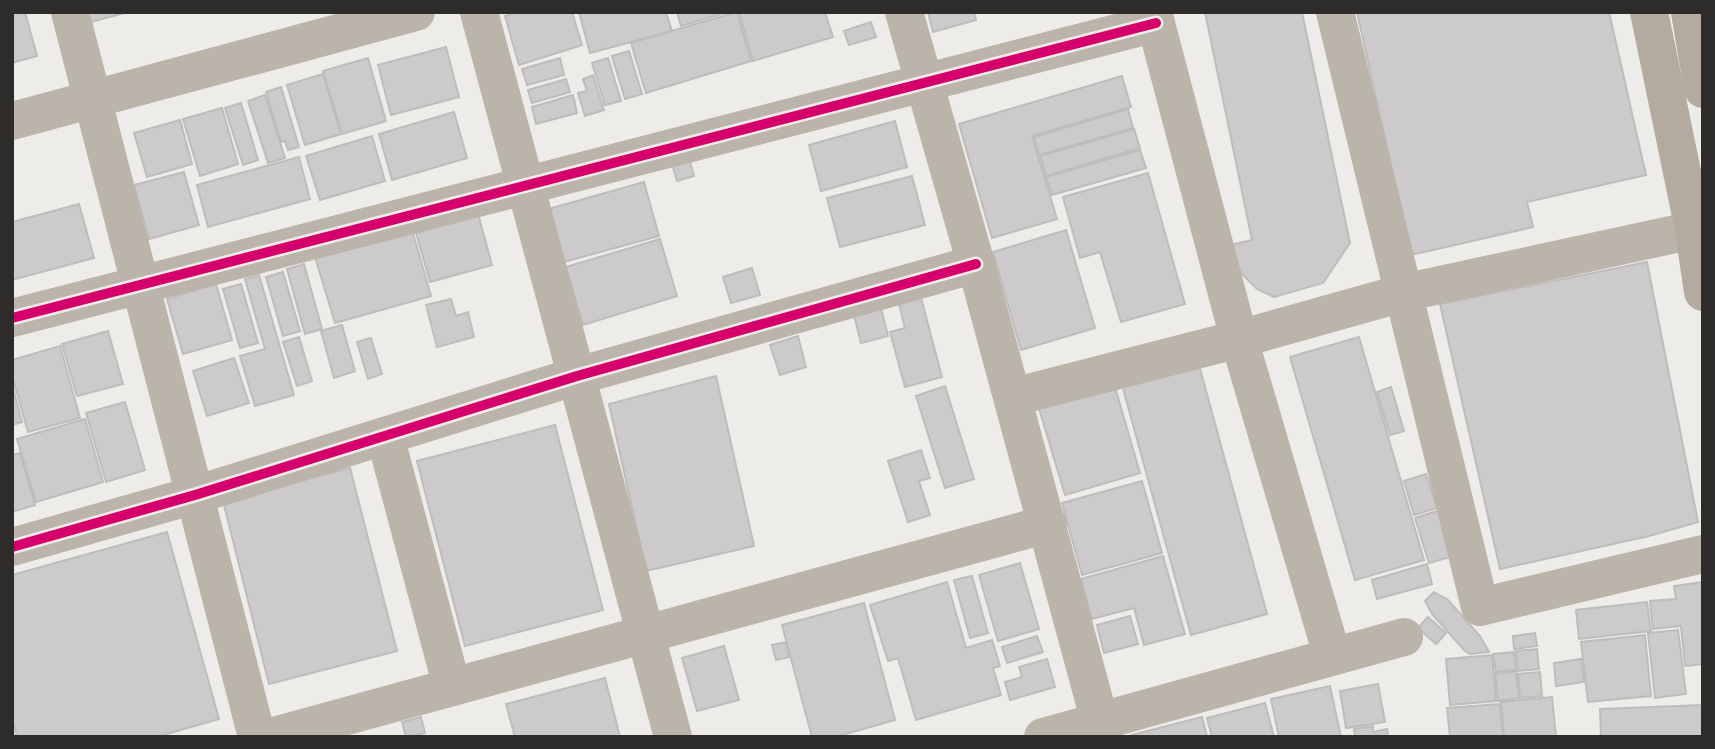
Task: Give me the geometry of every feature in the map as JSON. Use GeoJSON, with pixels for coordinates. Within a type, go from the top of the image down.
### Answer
{"type":"FeatureCollection","features":[{"type":"Feature","properties":{"kind":"main road"},"geometry":{"type":"LineString","coordinates":[[1649,12],[1698,229],[1703,292]]}},
{"type":"Feature","properties":{"kind":"main road"},"geometry":{"type":"LineString","coordinates":[[1690,12],[1703,89]]}},
{"type":"Feature","properties":{"kind":"street"},"geometry":{"type":"LineString","coordinates":[[70,12],[90,99],[257,737]]}},
{"type":"Feature","properties":{"kind":"street"},"geometry":{"type":"LineString","coordinates":[[12,121],[416,12]]}},
{"type":"Feature","properties":{"kind":"street"},"geometry":{"type":"LineString","coordinates":[[479,12],[673,737]]}},
{"type":"Feature","properties":{"kind":"street"},"geometry":{"type":"LineString","coordinates":[[904,12],[1013,397],[1102,729]]}},
{"type":"Feature","properties":{"kind":"street"},"geometry":{"type":"LineString","coordinates":[[1335,12],[1480,607],[1703,554]]}},
{"type":"Feature","properties":{"kind":"street"},"geometry":{"type":"LineString","coordinates":[[12,318],[925,82],[1155,18],[1239,339],[1332,655]]}},
{"type":"Feature","properties":{"kind":"street"},"geometry":{"type":"LineString","coordinates":[[1013,397],[1239,339],[1403,293],[1698,229]]}},
{"type":"Feature","properties":{"kind":"street"},"geometry":{"type":"LineString","coordinates":[[12,547],[195,495],[577,376],[976,264]]}},
{"type":"Feature","properties":{"kind":"street"},"geometry":{"type":"LineString","coordinates":[[385,436],[452,687]]}},
{"type":"Feature","properties":{"kind":"street"},"geometry":{"type":"LineString","coordinates":[[270,737],[1048,524]]}},
{"type":"Feature","properties":{"kind":"street"},"geometry":{"type":"LineString","coordinates":[[1043,737],[1102,729],[1332,655],[1404,636]]}},
{"type":"Feature","properties":{"kind":"building"},"geometry":{"type":"Polygon","coordinates":[[[12,12],[25,12],[37,56],[12,63],[12,12]]]}},
{"type":"Feature","properties":{"kind":"building"},"geometry":{"type":"Polygon","coordinates":[[[88,12],[128,12],[91,22],[88,12]]]}},
{"type":"Feature","properties":{"kind":"building"},"geometry":{"type":"Polygon","coordinates":[[[519,12],[572,12],[582,45],[519,65],[505,16],[519,12]]]}},
{"type":"Feature","properties":{"kind":"building"},"geometry":{"type":"Polygon","coordinates":[[[579,12],[666,12],[672,31],[590,53],[579,12]]]}},
{"type":"Feature","properties":{"kind":"building"},"geometry":{"type":"Polygon","coordinates":[[[677,12],[728,12],[681,26],[677,12]]]}},
{"type":"Feature","properties":{"kind":"building"},"geometry":{"type":"Polygon","coordinates":[[[737,12],[751,61],[646,93],[631,43],[737,12]]]}},
{"type":"Feature","properties":{"kind":"building"},"geometry":{"type":"Polygon","coordinates":[[[739,12],[825,12],[833,37],[753,61],[739,12]]]}},
{"type":"Feature","properties":{"kind":"building"},"geometry":{"type":"Polygon","coordinates":[[[928,12],[974,12],[976,20],[933,32],[928,12]]]}},
{"type":"Feature","properties":{"kind":"building"},"geometry":{"type":"Polygon","coordinates":[[[1205,12],[1302,12],[1350,243],[1323,283],[1274,297],[1257,289],[1234,266],[1230,245],[1252,240],[1205,12]]]}},
{"type":"Feature","properties":{"kind":"building"},"geometry":{"type":"Polygon","coordinates":[[[1357,12],[1609,12],[1646,175],[1527,202],[1533,227],[1411,255],[1357,12]]]}},
{"type":"Feature","properties":{"kind":"building"},"geometry":{"type":"Polygon","coordinates":[[[871,22],[876,37],[849,45],[844,31],[871,22]]]}},
{"type":"Feature","properties":{"kind":"building"},"geometry":{"type":"Polygon","coordinates":[[[446,47],[459,97],[391,115],[378,65],[446,47]]]}},
{"type":"Feature","properties":{"kind":"building"},"geometry":{"type":"Polygon","coordinates":[[[629,51],[642,94],[625,99],[612,56],[629,51]]]}},
{"type":"Feature","properties":{"kind":"building"},"geometry":{"type":"Polygon","coordinates":[[[368,58],[386,121],[342,134],[323,71],[368,58]]]}},
{"type":"Feature","properties":{"kind":"building"},"geometry":{"type":"Polygon","coordinates":[[[560,58],[564,75],[527,85],[522,69],[560,58]]]}},
{"type":"Feature","properties":{"kind":"building"},"geometry":{"type":"Polygon","coordinates":[[[608,58],[621,101],[605,105],[592,63],[608,58]]]}},
{"type":"Feature","properties":{"kind":"building"},"geometry":{"type":"Polygon","coordinates":[[[323,74],[341,134],[305,145],[287,85],[323,74]]]}},
{"type":"Feature","properties":{"kind":"building"},"geometry":{"type":"Polygon","coordinates":[[[593,75],[604,110],[585,116],[578,93],[587,91],[583,79],[593,75]]]}},
{"type":"Feature","properties":{"kind":"building"},"geometry":{"type":"Polygon","coordinates":[[[1122,76],[1131,107],[1032,136],[1057,219],[992,238],[959,124],[1122,76]]]}},
{"type":"Feature","properties":{"kind":"building"},"geometry":{"type":"Polygon","coordinates":[[[566,79],[570,92],[532,103],[528,90],[566,79]]]}},
{"type":"Feature","properties":{"kind":"building"},"geometry":{"type":"Polygon","coordinates":[[[281,87],[299,147],[288,150],[285,141],[281,142],[266,92],[281,87]]]}},
{"type":"Feature","properties":{"kind":"building"},"geometry":{"type":"Polygon","coordinates":[[[265,95],[285,158],[268,163],[248,101],[265,95]]]}},
{"type":"Feature","properties":{"kind":"building"},"geometry":{"type":"Polygon","coordinates":[[[573,95],[577,113],[536,124],[532,107],[573,95]]]}},
{"type":"Feature","properties":{"kind":"building"},"geometry":{"type":"Polygon","coordinates":[[[241,103],[258,160],[243,165],[225,108],[241,103]]]}},
{"type":"Feature","properties":{"kind":"building"},"geometry":{"type":"Polygon","coordinates":[[[222,108],[238,164],[200,176],[183,119],[222,108]]]}},
{"type":"Feature","properties":{"kind":"building"},"geometry":{"type":"Polygon","coordinates":[[[1128,109],[1133,128],[1039,155],[1034,137],[1128,109]]]}},
{"type":"Feature","properties":{"kind":"building"},"geometry":{"type":"Polygon","coordinates":[[[454,112],[467,158],[392,180],[379,134],[454,112]]]}},
{"type":"Feature","properties":{"kind":"building"},"geometry":{"type":"Polygon","coordinates":[[[180,120],[192,164],[147,177],[134,133],[180,120]]]}},
{"type":"Feature","properties":{"kind":"building"},"geometry":{"type":"Polygon","coordinates":[[[895,121],[907,167],[821,191],[809,145],[895,121]]]}},
{"type":"Feature","properties":{"kind":"building"},"geometry":{"type":"Polygon","coordinates":[[[1134,129],[1140,148],[1046,176],[1040,156],[1134,129]]]}},
{"type":"Feature","properties":{"kind":"building"},"geometry":{"type":"Polygon","coordinates":[[[372,136],[385,181],[320,200],[306,156],[372,136]]]}},
{"type":"Feature","properties":{"kind":"building"},"geometry":{"type":"Polygon","coordinates":[[[1140,150],[1146,168],[1052,195],[1046,177],[1140,150]]]}},
{"type":"Feature","properties":{"kind":"building"},"geometry":{"type":"Polygon","coordinates":[[[299,157],[310,199],[208,227],[197,185],[299,157]]]}},
{"type":"Feature","properties":{"kind":"building"},"geometry":{"type":"Polygon","coordinates":[[[689,158],[694,176],[677,181],[672,164],[689,158]]]}},
{"type":"Feature","properties":{"kind":"building"},"geometry":{"type":"Polygon","coordinates":[[[184,172],[199,225],[149,239],[134,185],[184,172]]]}},
{"type":"Feature","properties":{"kind":"building"},"geometry":{"type":"Polygon","coordinates":[[[1148,173],[1185,304],[1121,322],[1100,252],[1080,258],[1063,197],[1148,173]]]}},
{"type":"Feature","properties":{"kind":"building"},"geometry":{"type":"Polygon","coordinates":[[[912,176],[925,225],[840,247],[827,198],[912,176]]]}},
{"type":"Feature","properties":{"kind":"building"},"geometry":{"type":"Polygon","coordinates":[[[644,182],[659,236],[560,263],[545,210],[644,182]]]}},
{"type":"Feature","properties":{"kind":"building"},"geometry":{"type":"Polygon","coordinates":[[[79,204],[94,258],[12,280],[12,222],[79,204]]]}},
{"type":"Feature","properties":{"kind":"building"},"geometry":{"type":"Polygon","coordinates":[[[478,214],[492,265],[430,282],[416,233],[478,214]]]}},
{"type":"Feature","properties":{"kind":"building"},"geometry":{"type":"Polygon","coordinates":[[[412,230],[431,296],[335,323],[315,257],[412,230]]]}},
{"type":"Feature","properties":{"kind":"building"},"geometry":{"type":"Polygon","coordinates":[[[1066,230],[1095,328],[1021,350],[993,252],[1066,230]]]}},
{"type":"Feature","properties":{"kind":"building"},"geometry":{"type":"Polygon","coordinates":[[[660,239],[677,296],[583,325],[566,267],[660,239]]]}},
{"type":"Feature","properties":{"kind":"building"},"geometry":{"type":"Polygon","coordinates":[[[1647,262],[1698,522],[1649,536],[1500,569],[1440,304],[1647,262]]]}},
{"type":"Feature","properties":{"kind":"building"},"geometry":{"type":"Polygon","coordinates":[[[304,264],[322,329],[305,334],[287,269],[304,264]]]}},
{"type":"Feature","properties":{"kind":"building"},"geometry":{"type":"Polygon","coordinates":[[[752,268],[760,295],[731,303],[723,277],[752,268]]]}},
{"type":"Feature","properties":{"kind":"building"},"geometry":{"type":"Polygon","coordinates":[[[283,272],[300,331],[283,336],[266,277],[283,272]]]}},
{"type":"Feature","properties":{"kind":"building"},"geometry":{"type":"Polygon","coordinates":[[[259,275],[294,395],[255,406],[240,356],[265,349],[245,279],[259,275]]]}},
{"type":"Feature","properties":{"kind":"building"},"geometry":{"type":"Polygon","coordinates":[[[216,284],[232,340],[183,354],[167,299],[216,284]]]}},
{"type":"Feature","properties":{"kind":"building"},"geometry":{"type":"Polygon","coordinates":[[[241,284],[258,343],[240,348],[223,289],[241,284]]]}},
{"type":"Feature","properties":{"kind":"building"},"geometry":{"type":"Polygon","coordinates":[[[919,290],[942,377],[905,387],[890,332],[905,328],[897,296],[919,290]]]}},
{"type":"Feature","properties":{"kind":"building"},"geometry":{"type":"Polygon","coordinates":[[[451,299],[456,316],[468,312],[474,337],[437,347],[426,305],[451,299]]]}},
{"type":"Feature","properties":{"kind":"building"},"geometry":{"type":"Polygon","coordinates":[[[880,304],[888,336],[861,343],[853,311],[880,304]]]}},
{"type":"Feature","properties":{"kind":"building"},"geometry":{"type":"Polygon","coordinates":[[[342,325],[355,371],[334,378],[321,331],[342,325]]]}},
{"type":"Feature","properties":{"kind":"building"},"geometry":{"type":"Polygon","coordinates":[[[108,331],[123,384],[77,396],[62,344],[108,331]]]}},
{"type":"Feature","properties":{"kind":"building"},"geometry":{"type":"Polygon","coordinates":[[[798,336],[806,367],[780,375],[770,345],[798,336]]]}},
{"type":"Feature","properties":{"kind":"building"},"geometry":{"type":"Polygon","coordinates":[[[299,337],[312,381],[297,386],[283,342],[299,337]]]}},
{"type":"Feature","properties":{"kind":"building"},"geometry":{"type":"Polygon","coordinates":[[[1359,337],[1424,560],[1355,580],[1290,357],[1359,337]]]}},
{"type":"Feature","properties":{"kind":"building"},"geometry":{"type":"Polygon","coordinates":[[[371,338],[382,374],[368,379],[357,342],[371,338]]]}},
{"type":"Feature","properties":{"kind":"building"},"geometry":{"type":"Polygon","coordinates":[[[60,346],[80,418],[28,432],[12,375],[12,360],[60,346]]]}},
{"type":"Feature","properties":{"kind":"building"},"geometry":{"type":"Polygon","coordinates":[[[234,358],[249,403],[207,416],[193,371],[234,358]]]}},
{"type":"Feature","properties":{"kind":"building"},"geometry":{"type":"Polygon","coordinates":[[[1199,365],[1267,614],[1191,635],[1122,385],[1199,365]]]}},
{"type":"Feature","properties":{"kind":"building"},"geometry":{"type":"Polygon","coordinates":[[[716,376],[754,546],[646,571],[609,404],[716,376]]]}},
{"type":"Feature","properties":{"kind":"building"},"geometry":{"type":"Polygon","coordinates":[[[1113,380],[1140,473],[1065,495],[1037,402],[1113,380]]]}},
{"type":"Feature","properties":{"kind":"building"},"geometry":{"type":"Polygon","coordinates":[[[12,384],[22,422],[12,425],[12,384]]]}},
{"type":"Feature","properties":{"kind":"building"},"geometry":{"type":"Polygon","coordinates":[[[945,386],[974,479],[945,488],[916,396],[945,386]]]}},
{"type":"Feature","properties":{"kind":"building"},"geometry":{"type":"Polygon","coordinates":[[[1391,387],[1404,431],[1390,435],[1377,392],[1391,387]]]}},
{"type":"Feature","properties":{"kind":"building"},"geometry":{"type":"Polygon","coordinates":[[[125,402],[145,470],[106,482],[86,413],[125,402]]]}},
{"type":"Feature","properties":{"kind":"building"},"geometry":{"type":"Polygon","coordinates":[[[85,419],[103,482],[36,502],[17,439],[85,419]]]}},
{"type":"Feature","properties":{"kind":"building"},"geometry":{"type":"Polygon","coordinates":[[[555,425],[603,610],[465,646],[417,461],[555,425]]]}},
{"type":"Feature","properties":{"kind":"building"},"geometry":{"type":"Polygon","coordinates":[[[921,450],[930,478],[919,481],[930,515],[908,522],[888,461],[921,450]]]}},
{"type":"Feature","properties":{"kind":"building"},"geometry":{"type":"Polygon","coordinates":[[[20,453],[35,505],[12,512],[12,455],[20,453]]]}},
{"type":"Feature","properties":{"kind":"building"},"geometry":{"type":"Polygon","coordinates":[[[350,468],[397,651],[269,684],[223,501],[350,468]]]}},
{"type":"Feature","properties":{"kind":"building"},"geometry":{"type":"Polygon","coordinates":[[[1426,474],[1437,508],[1414,515],[1404,481],[1426,474]]]}},
{"type":"Feature","properties":{"kind":"building"},"geometry":{"type":"Polygon","coordinates":[[[1142,481],[1162,553],[1082,575],[1062,503],[1142,481]]]}},
{"type":"Feature","properties":{"kind":"building"},"geometry":{"type":"Polygon","coordinates":[[[1440,510],[1454,556],[1429,563],[1415,518],[1440,510]]]}},
{"type":"Feature","properties":{"kind":"building"},"geometry":{"type":"Polygon","coordinates":[[[167,532],[219,719],[156,737],[17,737],[12,718],[12,575],[167,532]]]}},
{"type":"Feature","properties":{"kind":"building"},"geometry":{"type":"Polygon","coordinates":[[[1163,556],[1185,634],[1144,645],[1134,608],[1092,619],[1081,579],[1163,556]]]}},
{"type":"Feature","properties":{"kind":"building"},"geometry":{"type":"Polygon","coordinates":[[[1020,563],[1039,629],[998,641],[979,575],[1020,563]]]}},
{"type":"Feature","properties":{"kind":"building"},"geometry":{"type":"Polygon","coordinates":[[[1427,564],[1432,584],[1377,599],[1372,580],[1427,564]]]}},
{"type":"Feature","properties":{"kind":"building"},"geometry":{"type":"Polygon","coordinates":[[[972,576],[988,633],[970,638],[954,580],[972,576]]]}},
{"type":"Feature","properties":{"kind":"building"},"geometry":{"type":"Polygon","coordinates":[[[947,582],[966,648],[992,640],[1000,666],[993,668],[1001,695],[916,720],[898,658],[888,661],[870,605],[947,582]]]}},
{"type":"Feature","properties":{"kind":"building"},"geometry":{"type":"Polygon","coordinates":[[[1703,582],[1703,664],[1685,666],[1681,626],[1653,629],[1650,601],[1676,599],[1674,586],[1703,582]]]}},
{"type":"Feature","properties":{"kind":"building"},"geometry":{"type":"Polygon","coordinates":[[[1434,592],[1448,600],[1480,636],[1489,652],[1470,654],[1464,650],[1432,614],[1425,601],[1434,592]]]}},
{"type":"Feature","properties":{"kind":"building"},"geometry":{"type":"Polygon","coordinates":[[[1647,602],[1651,631],[1579,639],[1576,610],[1647,602]]]}},
{"type":"Feature","properties":{"kind":"building"},"geometry":{"type":"Polygon","coordinates":[[[864,603],[895,720],[835,737],[812,737],[782,625],[864,603]]]}},
{"type":"Feature","properties":{"kind":"building"},"geometry":{"type":"Polygon","coordinates":[[[1130,616],[1138,644],[1104,653],[1097,625],[1130,616]]]}},
{"type":"Feature","properties":{"kind":"building"},"geometry":{"type":"Polygon","coordinates":[[[1428,617],[1446,633],[1436,644],[1418,628],[1428,617]]]}},
{"type":"Feature","properties":{"kind":"building"},"geometry":{"type":"Polygon","coordinates":[[[1678,630],[1686,694],[1655,698],[1648,633],[1678,630]]]}},
{"type":"Feature","properties":{"kind":"building"},"geometry":{"type":"Polygon","coordinates":[[[1535,633],[1537,646],[1514,649],[1513,636],[1535,633]]]}},
{"type":"Feature","properties":{"kind":"building"},"geometry":{"type":"Polygon","coordinates":[[[1645,635],[1651,696],[1588,702],[1581,642],[1645,635]]]}},
{"type":"Feature","properties":{"kind":"building"},"geometry":{"type":"Polygon","coordinates":[[[1037,636],[1043,652],[1007,663],[1002,647],[1037,636]]]}},
{"type":"Feature","properties":{"kind":"building"},"geometry":{"type":"Polygon","coordinates":[[[786,642],[789,657],[776,660],[772,645],[786,642]]]}},
{"type":"Feature","properties":{"kind":"building"},"geometry":{"type":"Polygon","coordinates":[[[724,646],[739,700],[697,711],[682,658],[724,646]]]}},
{"type":"Feature","properties":{"kind":"building"},"geometry":{"type":"Polygon","coordinates":[[[1537,649],[1539,669],[1518,671],[1516,651],[1537,649]]]}},
{"type":"Feature","properties":{"kind":"building"},"geometry":{"type":"Polygon","coordinates":[[[1514,652],[1516,670],[1496,672],[1493,654],[1514,652]]]}},
{"type":"Feature","properties":{"kind":"building"},"geometry":{"type":"Polygon","coordinates":[[[1492,655],[1496,701],[1450,705],[1446,659],[1492,655]]]}},
{"type":"Feature","properties":{"kind":"building"},"geometry":{"type":"Polygon","coordinates":[[[1047,659],[1055,687],[1010,700],[1005,682],[1022,677],[1019,667],[1047,659]]]}},
{"type":"Feature","properties":{"kind":"building"},"geometry":{"type":"Polygon","coordinates":[[[1581,659],[1584,682],[1556,686],[1554,663],[1581,659]]]}},
{"type":"Feature","properties":{"kind":"building"},"geometry":{"type":"Polygon","coordinates":[[[1516,671],[1519,698],[1498,701],[1495,674],[1516,671]]]}},
{"type":"Feature","properties":{"kind":"building"},"geometry":{"type":"Polygon","coordinates":[[[1540,672],[1542,696],[1520,698],[1518,674],[1540,672]]]}},
{"type":"Feature","properties":{"kind":"building"},"geometry":{"type":"Polygon","coordinates":[[[605,678],[620,737],[515,737],[506,704],[605,678]]]}},
{"type":"Feature","properties":{"kind":"building"},"geometry":{"type":"Polygon","coordinates":[[[1378,684],[1385,722],[1346,728],[1340,691],[1378,684]]]}},
{"type":"Feature","properties":{"kind":"building"},"geometry":{"type":"Polygon","coordinates":[[[1330,686],[1341,737],[1279,737],[1271,699],[1330,686]]]}},
{"type":"Feature","properties":{"kind":"building"},"geometry":{"type":"Polygon","coordinates":[[[1552,697],[1556,737],[1504,737],[1501,702],[1552,697]]]}},
{"type":"Feature","properties":{"kind":"building"},"geometry":{"type":"Polygon","coordinates":[[[1265,703],[1274,737],[1212,737],[1207,718],[1265,703]]]}},
{"type":"Feature","properties":{"kind":"building"},"geometry":{"type":"Polygon","coordinates":[[[1500,704],[1503,737],[1450,737],[1447,708],[1500,704]]]}},
{"type":"Feature","properties":{"kind":"building"},"geometry":{"type":"Polygon","coordinates":[[[1703,705],[1703,737],[1601,737],[1600,709],[1703,705]]]}},
{"type":"Feature","properties":{"kind":"building"},"geometry":{"type":"Polygon","coordinates":[[[421,717],[425,733],[406,737],[402,722],[421,717]]]}},
{"type":"Feature","properties":{"kind":"building"},"geometry":{"type":"Polygon","coordinates":[[[1202,717],[1207,737],[1132,735],[1202,717]]]}},
{"type":"Feature","properties":{"kind":"building"},"geometry":{"type":"Polygon","coordinates":[[[1373,726],[1373,732],[1387,729],[1388,737],[1355,737],[1354,729],[1373,726]]]}},
{"type":"Feature","properties":{"kind":"cycle path"},"geometry":{"type":"LineString","coordinates":[[12,318],[1156,23]]}},
{"type":"Feature","properties":{"kind":"cycle path"},"geometry":{"type":"LineString","coordinates":[[12,547],[195,495],[577,376],[976,264]]}}]}
